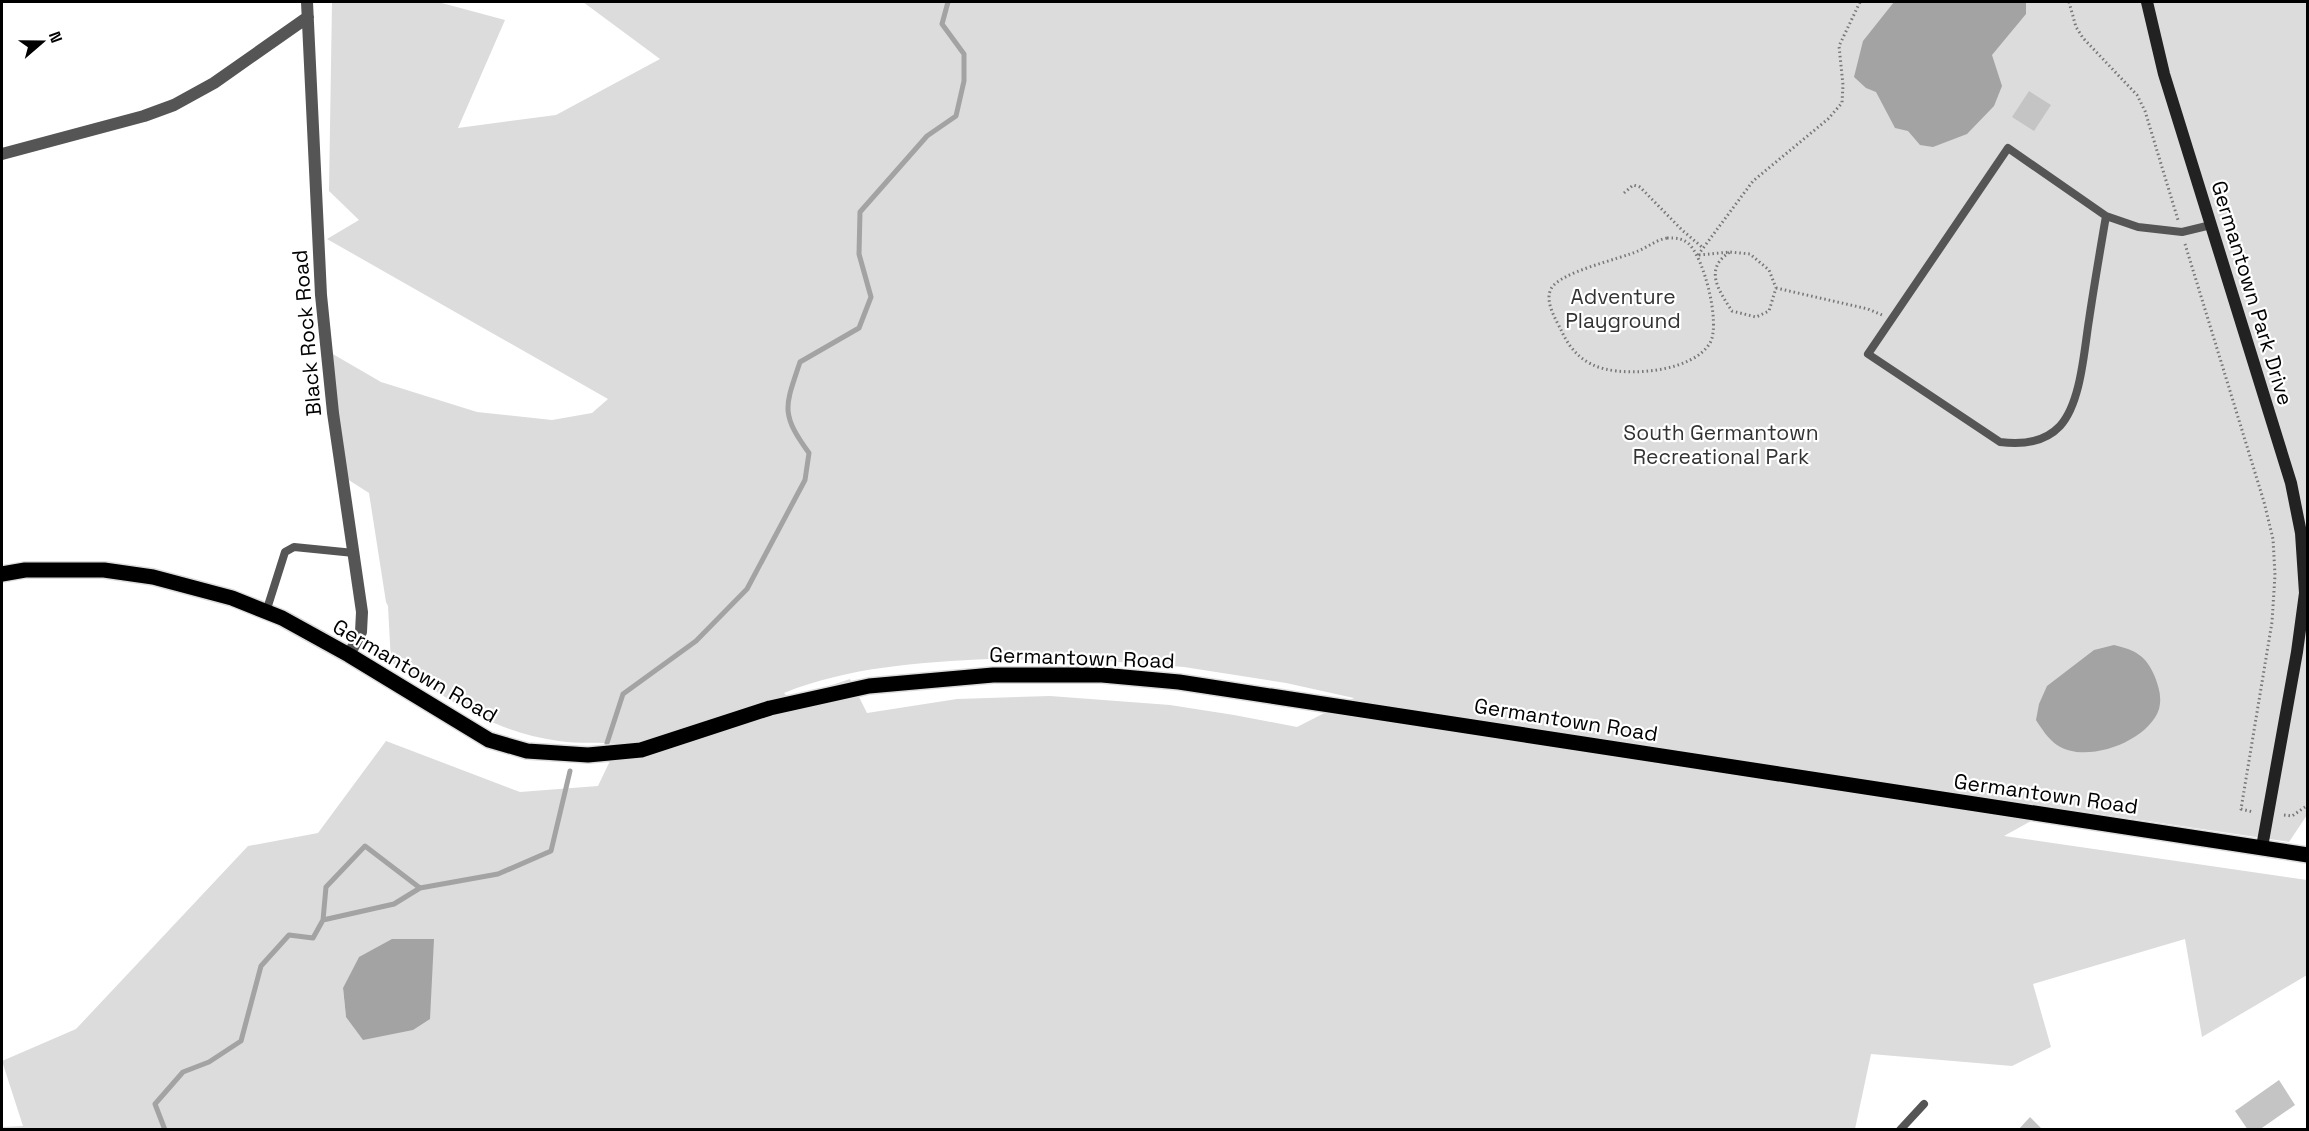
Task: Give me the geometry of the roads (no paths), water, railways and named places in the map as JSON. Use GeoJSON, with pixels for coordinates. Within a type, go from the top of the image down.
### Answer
{"type":"FeatureCollection","features":[{"type":"Feature","properties":{"kind":"main road","name":"Germantown Road"},"geometry":{"type":"LineString","coordinates":[[2,574],[26,570],[104,570],[153,577],[232,598],[282,618],[349,655],[489,740],[527,751],[588,755],[641,750],[770,708],[869,686],[993,675],[1102,675],[1203,685],[2307,855]]}},
{"type":"Feature","properties":{"kind":"street","name":"Black Rock Road"},"geometry":{"type":"LineString","coordinates":[[307,2],[321,295],[333,413],[362,612],[361,632],[349,655]]}},
{"type":"Feature","properties":{"kind":"street","name":"Germantown Park Drive"},"geometry":{"type":"LineString","coordinates":[[2147,2],[2164,74],[2290,483],[2301,533],[2305,593],[2262,847]]}},
{"type":"Feature","properties":{"kind":"street"},"geometry":{"type":"LineString","coordinates":[[2,154],[144,116],[174,105],[214,83],[308,16]]}},
{"type":"Feature","properties":{"kind":"lane"},"geometry":{"type":"LineString","coordinates":[[2106,216],[2077,387],[2061,424],[2050,435],[2034,442],[2014,444],[2000,442],[1868,354],[2008,148],[2106,216],[2138,227],[2182,232],[2211,225]]}},
{"type":"Feature","properties":{"kind":"lane"},"geometry":{"type":"LineString","coordinates":[[266,612],[285,552],[294,547],[354,552]]}},
{"type":"Feature","properties":{"kind":"lane"},"geometry":{"type":"LineString","coordinates":[[1900,1130],[1924,1104]]}},
{"type":"Feature","properties":{"kind":"waterway"},"geometry":{"type":"LineString","coordinates":[[607,743],[623,694],[696,641],[747,589],[805,480],[809,453],[789,418],[791,390],[800,362],[859,328],[871,297],[859,254],[860,212],[927,136],[956,116],[964,81],[964,54],[942,24],[948,2]]}},
{"type":"Feature","properties":{"kind":"waterway"},"geometry":{"type":"LineString","coordinates":[[165,1130],[155,1104],[183,1072],[209,1062],[241,1041],[261,966],[289,935],[313,938],[323,920],[326,887],[365,846],[420,888],[498,874],[551,851],[570,771]]}},
{"type":"Feature","properties":{"kind":"waterway"},"geometry":{"type":"LineString","coordinates":[[323,920],[394,904],[420,888]]}},
{"type":"Feature","properties":{"kind":"park label","name":"Adventure Playground"},"geometry":{"type":"Point","coordinates":[1623,309]}},
{"type":"Feature","properties":{"kind":"park label","name":"South Germantown Recreational Park"},"geometry":{"type":"Point","coordinates":[1721,445]}}]}
